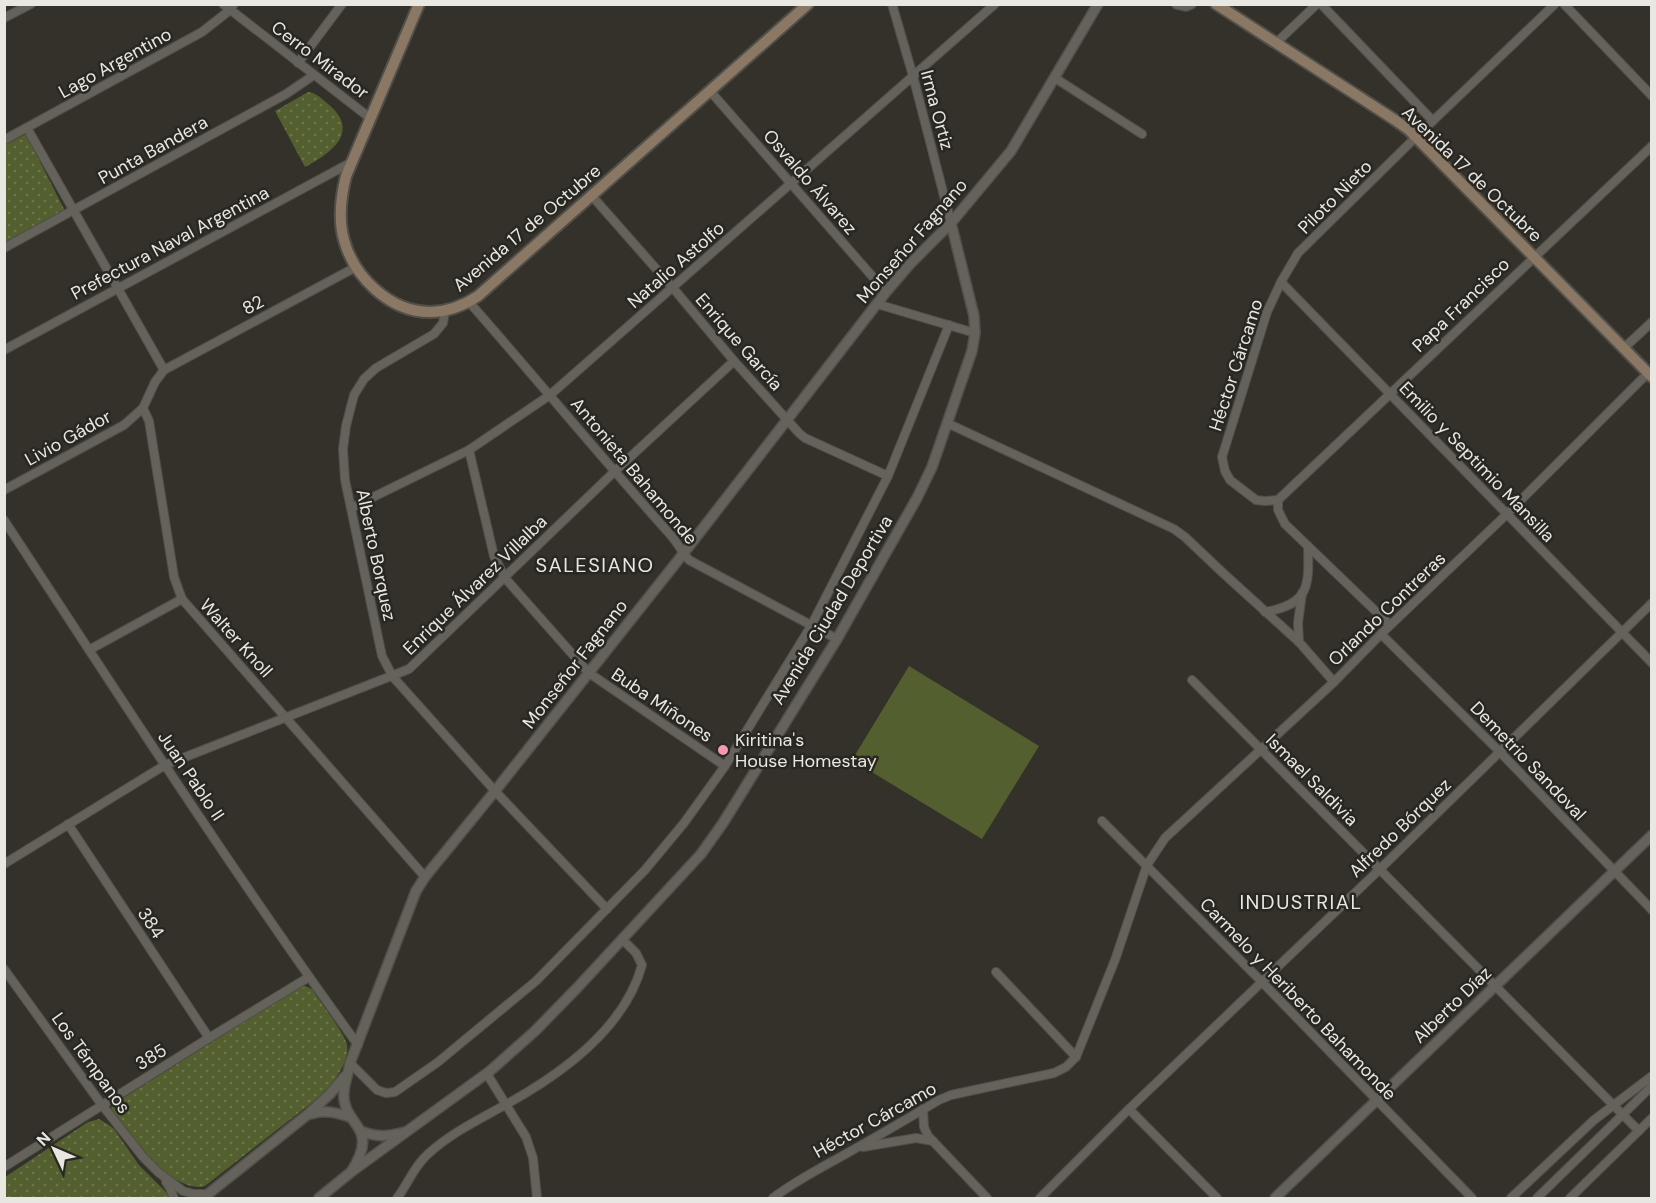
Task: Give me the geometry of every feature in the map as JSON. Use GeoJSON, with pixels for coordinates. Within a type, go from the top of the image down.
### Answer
{"type":"FeatureCollection","features":[{"type":"Feature","properties":{"kind":"main road","name":"Avenida 17 de Octubre"},"geometry":{"type":"LineString","coordinates":[[419,4],[350,162],[343,186],[341,220],[344,240],[356,267],[372,287],[398,304],[421,311],[445,311],[460,306],[486,289],[808,4]]}},
{"type":"Feature","properties":{"kind":"main road","name":"Avenida 17 de Octubre"},"geometry":{"type":"LineString","coordinates":[[1216,4],[1395,120],[1416,137],[1650,375]]}},
{"type":"Feature","properties":{"kind":"street"},"geometry":{"type":"LineString","coordinates":[[4,18],[31,4]]}},
{"type":"Feature","properties":{"kind":"street","name":"Cerro Mirador"},"geometry":{"type":"LineString","coordinates":[[223,4],[232,8],[298,63],[370,118]]}},
{"type":"Feature","properties":{"kind":"street"},"geometry":{"type":"LineString","coordinates":[[298,63],[342,4]]}},
{"type":"Feature","properties":{"kind":"street","name":"Irma Ortiz"},"geometry":{"type":"LineString","coordinates":[[892,4],[951,223]]}},
{"type":"Feature","properties":{"kind":"street","name":"Natalio Astolfo"},"geometry":{"type":"LineString","coordinates":[[351,508],[470,450],[550,395],[995,4]]}},
{"type":"Feature","properties":{"kind":"street","name":"Monseñor Fagnano"},"geometry":{"type":"LineString","coordinates":[[206,1196],[307,1115],[339,1085],[358,1045],[416,891],[425,877],[683,554],[886,292],[951,223],[1011,151],[1098,4]]}},
{"type":"Feature","properties":{"kind":"street"},"geometry":{"type":"LineString","coordinates":[[1177,4],[1186,6],[1191,4]]}},
{"type":"Feature","properties":{"kind":"street"},"geometry":{"type":"LineString","coordinates":[[1276,43],[1319,4],[1433,121]]}},
{"type":"Feature","properties":{"kind":"street","name":"Piloto Nieto"},"geometry":{"type":"LineString","coordinates":[[1281,282],[1299,253],[1555,4]]}},
{"type":"Feature","properties":{"kind":"street"},"geometry":{"type":"LineString","coordinates":[[1564,4],[1652,96]]}},
{"type":"Feature","properties":{"kind":"street","name":"Lago Argentino"},"geometry":{"type":"LineString","coordinates":[[4,140],[202,32],[232,8]]}},
{"type":"Feature","properties":{"kind":"street","name":"Punta Bandera"},"geometry":{"type":"LineString","coordinates":[[4,248],[286,94],[314,75]]}},
{"type":"Feature","properties":{"kind":"street"},"geometry":{"type":"LineString","coordinates":[[1055,78],[1142,134]]}},
{"type":"Feature","properties":{"kind":"street","name":"Osvaldo Álvarez"},"geometry":{"type":"LineString","coordinates":[[710,91],[886,292]]}},
{"type":"Feature","properties":{"kind":"street"},"geometry":{"type":"LineString","coordinates":[[27,128],[164,370],[155,382],[143,408]]}},
{"type":"Feature","properties":{"kind":"street","name":"Papa Francisco"},"geometry":{"type":"LineString","coordinates":[[1278,500],[1652,146]]}},
{"type":"Feature","properties":{"kind":"street","name":"Prefectura Naval Argentina"},"geometry":{"type":"LineString","coordinates":[[4,350],[350,162]]}},
{"type":"Feature","properties":{"kind":"street","name":"Enrique García"},"geometry":{"type":"LineString","coordinates":[[591,196],[734,361],[806,438],[888,476]]}},
{"type":"Feature","properties":{"kind":"street","name":"Avenida Ciudad Deportiva"},"geometry":{"type":"LineString","coordinates":[[351,1172],[487,1074],[535,1031],[701,854],[723,824],[837,639],[917,498],[932,467],[972,351],[975,333],[974,316],[951,223]]}},
{"type":"Feature","properties":{"kind":"street","name":"82"},"geometry":{"type":"LineString","coordinates":[[164,370],[356,267]]}},
{"type":"Feature","properties":{"kind":"street","name":"Emilio y Septimio Mansilla"},"geometry":{"type":"LineString","coordinates":[[1281,282],[1652,663]]}},
{"type":"Feature","properties":{"kind":"street","name":"Héctor Cárcamo"},"geometry":{"type":"LineString","coordinates":[[1278,500],[1256,500],[1230,480],[1222,457],[1267,312],[1281,282]]}},
{"type":"Feature","properties":{"kind":"street","name":"Antonieta Bahamonde"},"geometry":{"type":"LineString","coordinates":[[469,302],[675,540],[683,554],[696,565],[837,639]]}},
{"type":"Feature","properties":{"kind":"street"},"geometry":{"type":"LineString","coordinates":[[878,304],[975,333]]}},
{"type":"Feature","properties":{"kind":"street","name":"Alberto Borquez"},"geometry":{"type":"LineString","coordinates":[[445,311],[443,323],[438,331],[376,368],[364,379],[354,395],[348,415],[343,449],[343,470],[382,656],[393,677],[495,791],[607,909]]}},
{"type":"Feature","properties":{"kind":"street"},"geometry":{"type":"LineString","coordinates":[[1624,348],[1652,322]]}},
{"type":"Feature","properties":{"kind":"street","name":"Avenida Ciudad Deportiva"},"geometry":{"type":"LineString","coordinates":[[349,1067],[377,1090],[386,1093],[395,1092],[460,1045],[536,981],[645,870],[684,823],[725,766],[811,626],[888,476],[949,325]]}},
{"type":"Feature","properties":{"kind":"street","name":"Enrique Álvarez Villalba"},"geometry":{"type":"LineString","coordinates":[[4,864],[165,765],[409,669],[614,472],[734,361]]}},
{"type":"Feature","properties":{"kind":"street","name":"Orlando Contreras"},"geometry":{"type":"LineString","coordinates":[[1147,865],[1165,838],[1334,682],[1390,625],[1650,375]]}},
{"type":"Feature","properties":{"kind":"street","name":"Livio Gádor"},"geometry":{"type":"LineString","coordinates":[[4,490],[124,425],[143,408]]}},
{"type":"Feature","properties":{"kind":"street","name":"Walter Knoll"},"geometry":{"type":"LineString","coordinates":[[143,408],[148,421],[174,577],[182,599],[425,877]]}},
{"type":"Feature","properties":{"kind":"street"},"geometry":{"type":"LineString","coordinates":[[947,423],[1174,529],[1299,642],[1334,682]]}},
{"type":"Feature","properties":{"kind":"street","name":"Buba Miñones"},"geometry":{"type":"LineString","coordinates":[[470,450],[494,556],[505,578],[589,673],[725,766]]}},
{"type":"Feature","properties":{"kind":"street"},"geometry":{"type":"LineString","coordinates":[[1278,500],[1281,518],[1390,625]]}},
{"type":"Feature","properties":{"kind":"street","name":"Juan Pablo II"},"geometry":{"type":"LineString","coordinates":[[4,520],[165,765],[309,978],[358,1045]]}},
{"type":"Feature","properties":{"kind":"street"},"geometry":{"type":"LineString","coordinates":[[1299,642],[1298,622],[1302,593],[1309,577],[1308,546]]}},
{"type":"Feature","properties":{"kind":"street"},"geometry":{"type":"LineString","coordinates":[[1265,612],[1287,607],[1302,593]]}},
{"type":"Feature","properties":{"kind":"street"},"geometry":{"type":"LineString","coordinates":[[89,650],[182,599]]}},
{"type":"Feature","properties":{"kind":"street","name":"Alfredo Bórquez"},"geometry":{"type":"LineString","coordinates":[[1040,1198],[1652,603]]}},
{"type":"Feature","properties":{"kind":"street","name":"Demetrio Sandoval"},"geometry":{"type":"LineString","coordinates":[[1381,634],[1499,751],[1652,910]]}},
{"type":"Feature","properties":{"kind":"street","name":"Ismael Saldivia"},"geometry":{"type":"LineString","coordinates":[[1192,680],[1639,1131]]}},
{"type":"Feature","properties":{"kind":"street","name":"Carmelo y Heriberto Bahamonde"},"geometry":{"type":"LineString","coordinates":[[1102,821],[1472,1198]]}},
{"type":"Feature","properties":{"kind":"street","name":"384"},"geometry":{"type":"LineString","coordinates":[[68,824],[209,1038]]}},
{"type":"Feature","properties":{"kind":"street","name":"Alberto Díaz"},"geometry":{"type":"LineString","coordinates":[[1275,1198],[1652,835]]}},
{"type":"Feature","properties":{"kind":"street"},"geometry":{"type":"LineString","coordinates":[[996,972],[1076,1057],[1115,960],[1147,865]]}},
{"type":"Feature","properties":{"kind":"street"},"geometry":{"type":"LineString","coordinates":[[397,1198],[427,1155],[460,1129],[506,1105],[556,1074],[595,1040],[619,1015],[638,979],[642,965],[636,953],[622,939]]}},
{"type":"Feature","properties":{"kind":"street","name":"Los Témpanos"},"geometry":{"type":"LineString","coordinates":[[4,969],[129,1141],[170,1188],[174,1198]]}},
{"type":"Feature","properties":{"kind":"street","name":"385"},"geometry":{"type":"LineString","coordinates":[[6,1163],[309,978]]}},
{"type":"Feature","properties":{"kind":"street","name":"Héctor Cárcamo"},"geometry":{"type":"LineString","coordinates":[[773,1198],[788,1187],[939,1100],[951,1095],[1054,1073],[1066,1067],[1076,1057]]}},
{"type":"Feature","properties":{"kind":"street"},"geometry":{"type":"LineString","coordinates":[[349,1067],[344,1103],[350,1117],[361,1131],[370,1135],[386,1136],[410,1130]]}},
{"type":"Feature","properties":{"kind":"street"},"geometry":{"type":"LineString","coordinates":[[487,1074],[529,1144],[533,1158],[537,1198]]}},
{"type":"Feature","properties":{"kind":"street"},"geometry":{"type":"LineString","coordinates":[[1511,1198],[1594,1120],[1652,1076]]}},
{"type":"Feature","properties":{"kind":"street"},"geometry":{"type":"LineString","coordinates":[[1537,1198],[1652,1086]]}},
{"type":"Feature","properties":{"kind":"street"},"geometry":{"type":"LineString","coordinates":[[922,1109],[924,1127],[928,1136],[987,1198]]}},
{"type":"Feature","properties":{"kind":"street"},"geometry":{"type":"LineString","coordinates":[[1129,1109],[1217,1198]]}},
{"type":"Feature","properties":{"kind":"street"},"geometry":{"type":"LineString","coordinates":[[307,1115],[317,1111],[327,1111],[350,1117]]}},
{"type":"Feature","properties":{"kind":"street"},"geometry":{"type":"LineString","coordinates":[[1570,1198],[1652,1118]]}},
{"type":"Feature","properties":{"kind":"street"},"geometry":{"type":"LineString","coordinates":[[319,1198],[351,1172],[361,1157],[363,1145],[361,1131]]}},
{"type":"Feature","properties":{"kind":"street"},"geometry":{"type":"LineString","coordinates":[[857,1148],[916,1138],[933,1142]]}},
{"type":"Feature","properties":{"kind":"street","name":"Los Témpanos"},"geometry":{"type":"LineString","coordinates":[[158,1172],[183,1191],[206,1196]]}},
{"type":"Feature","properties":{"kind":"green space"},"geometry":{"type":"Polygon","coordinates":[[[308,92],[319,97],[338,114],[342,123],[342,132],[333,148],[305,167],[275,111],[308,92]]]}},
{"type":"Feature","properties":{"kind":"green space"},"geometry":{"type":"Polygon","coordinates":[[[26,134],[65,211],[5,243],[5,145],[26,134]]]}},
{"type":"Feature","properties":{"kind":"green space"},"geometry":{"type":"Polygon","coordinates":[[[909,666],[1039,746],[982,839],[852,760],[909,666]]]}},
{"type":"Feature","properties":{"kind":"green space"},"geometry":{"type":"Polygon","coordinates":[[[305,986],[312,989],[337,1025],[347,1045],[346,1058],[331,1084],[323,1094],[205,1186],[193,1186],[167,1173],[111,1111],[112,1105],[296,989],[305,986]]]}},
{"type":"Feature","properties":{"kind":"green space"},"geometry":{"type":"Polygon","coordinates":[[[99,1119],[114,1129],[139,1165],[170,1198],[5,1198],[5,1177],[88,1122],[99,1119]]]}},
{"type":"Feature","properties":{"kind":"place","name":"Kiritina's House Homestay"},"geometry":{"type":"Point","coordinates":[723,750]}},
{"type":"Feature","properties":{"kind":"district","name":"SALESIANO"},"geometry":{"type":"Point","coordinates":[595,565]}},
{"type":"Feature","properties":{"kind":"district","name":"INDUSTRIAL"},"geometry":{"type":"Point","coordinates":[1301,902]}}]}
